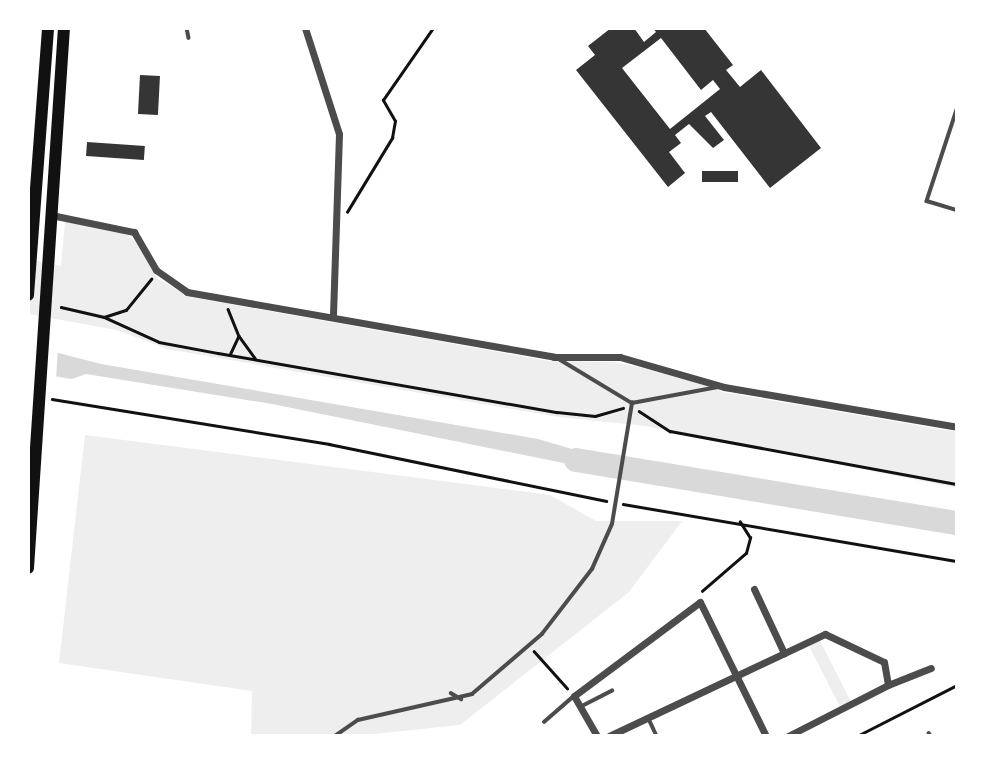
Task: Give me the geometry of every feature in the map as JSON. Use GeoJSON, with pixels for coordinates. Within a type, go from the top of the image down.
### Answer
{"type":"FeatureCollection","features":[{"type":"Feature","properties":{"kind":"highway"},"geometry":{"type":"LineString","coordinates":[[28,295],[48,28]]}},
{"type":"Feature","properties":{"kind":"highway"},"geometry":{"type":"LineString","coordinates":[[28,568],[64,28]]}},
{"type":"Feature","properties":{"kind":"street"},"geometry":{"type":"LineString","coordinates":[[305,28],[339,134],[333,315]]}},
{"type":"Feature","properties":{"kind":"street"},"geometry":{"type":"LineString","coordinates":[[51,215],[120,224],[134,232],[156,270],[187,292],[333,315],[554,357],[620,357],[724,387],[957,427]]}},
{"type":"Feature","properties":{"kind":"street"},"geometry":{"type":"LineString","coordinates":[[754,589],[783,653]]}},
{"type":"Feature","properties":{"kind":"street"},"geometry":{"type":"LineString","coordinates":[[597,736],[574,696],[700,601],[766,736]]}},
{"type":"Feature","properties":{"kind":"street"},"geometry":{"type":"LineString","coordinates":[[610,736],[647,715],[825,634],[884,662],[888,685]]}},
{"type":"Feature","properties":{"kind":"street"},"geometry":{"type":"LineString","coordinates":[[788,736],[888,685],[930,668]]}},
{"type":"Feature","properties":{"kind":"lane"},"geometry":{"type":"LineString","coordinates":[[187,28],[189,38]]}},
{"type":"Feature","properties":{"kind":"lane"},"geometry":{"type":"LineString","coordinates":[[957,110],[927,201],[957,209]]}},
{"type":"Feature","properties":{"kind":"lane"},"geometry":{"type":"LineString","coordinates":[[554,357],[631,405],[724,387]]}},
{"type":"Feature","properties":{"kind":"lane"},"geometry":{"type":"LineString","coordinates":[[335,736],[358,720],[461,699],[528,645],[592,569],[616,504],[631,405]]}},
{"type":"Feature","properties":{"kind":"lane"},"geometry":{"type":"LineString","coordinates":[[580,707],[612,691]]}},
{"type":"Feature","properties":{"kind":"lane"},"geometry":{"type":"LineString","coordinates":[[450,693],[461,699]]}},
{"type":"Feature","properties":{"kind":"lane"},"geometry":{"type":"LineString","coordinates":[[544,722],[574,696]]}},
{"type":"Feature","properties":{"kind":"lane"},"geometry":{"type":"LineString","coordinates":[[647,715],[657,736]]}},
{"type":"Feature","properties":{"kind":"path"},"geometry":{"type":"LineString","coordinates":[[345,216],[392,138],[395,121],[383,100],[432,28]]}},
{"type":"Feature","properties":{"kind":"path"},"geometry":{"type":"LineString","coordinates":[[104,317],[127,310],[156,270]]}},
{"type":"Feature","properties":{"kind":"path"},"geometry":{"type":"LineString","coordinates":[[228,299],[239,336],[255,359]]}},
{"type":"Feature","properties":{"kind":"path"},"geometry":{"type":"LineString","coordinates":[[61,307],[104,317],[159,342],[556,412],[595,416],[631,405],[670,431],[957,484]]}},
{"type":"Feature","properties":{"kind":"path"},"geometry":{"type":"LineString","coordinates":[[230,355],[239,336]]}},
{"type":"Feature","properties":{"kind":"path"},"geometry":{"type":"LineString","coordinates":[[56,400],[356,449],[616,504],[739,521],[957,561]]}},
{"type":"Feature","properties":{"kind":"path"},"geometry":{"type":"LineString","coordinates":[[700,601],[703,587],[746,553],[750,538],[739,521]]}},
{"type":"Feature","properties":{"kind":"path"},"geometry":{"type":"LineString","coordinates":[[528,645],[574,696]]}},
{"type":"Feature","properties":{"kind":"path"},"geometry":{"type":"LineString","coordinates":[[857,736],[957,685]]}},
{"type":"Feature","properties":{"kind":"shaded area"},"geometry":{"type":"Polygon","coordinates":[[[65,221],[119,229],[135,241],[158,279],[190,297],[549,361],[614,362],[705,381],[722,392],[957,432],[957,488],[646,426],[558,417],[167,349],[117,330],[28,314],[28,259],[61,266],[65,221]]]}},
{"type":"Feature","properties":{"kind":"shaded area"},"geometry":{"type":"Polygon","coordinates":[[[28,345],[101,364],[538,439],[609,460],[608,472],[272,404],[86,374],[72,379],[28,372],[28,345]]]}},
{"type":"Feature","properties":{"kind":"shaded area"},"geometry":{"type":"Polygon","coordinates":[[[85,435],[550,495],[596,521],[682,521],[629,592],[460,725],[354,736],[251,736],[252,691],[59,663],[85,435]]]}},
{"type":"Feature","properties":{"kind":"shaded area"},"geometry":{"type":"Polygon","coordinates":[[[818,637],[852,703],[841,708],[807,642],[818,637]]]}},
{"type":"Feature","properties":{"kind":"pier"},"geometry":{"type":"Polygon","coordinates":[[[28,342],[58,348],[56,380],[28,375],[28,342]]]}},
{"type":"Feature","properties":{"kind":"building"},"geometry":{"type":"Polygon","coordinates":[[[611,28],[634,28],[644,42],[656,32],[653,28],[704,28],[733,65],[726,70],[740,87],[761,70],[821,148],[770,188],[711,112],[705,116],[724,140],[713,148],[689,124],[675,135],[681,143],[669,152],[685,173],[668,187],[576,70],[595,55],[588,46],[611,28]],[[661,38],[622,68],[670,129],[720,89],[713,80],[701,90],[661,38]]]}},
{"type":"Feature","properties":{"kind":"building"},"geometry":{"type":"Polygon","coordinates":[[[140,75],[160,76],[158,115],[138,114],[140,75]]]}},
{"type":"Feature","properties":{"kind":"building"},"geometry":{"type":"Polygon","coordinates":[[[87,142],[145,146],[144,160],[86,156],[87,142]]]}},
{"type":"Feature","properties":{"kind":"building"},"geometry":{"type":"Polygon","coordinates":[[[702,171],[738,171],[738,182],[702,182],[702,171]]]}},
{"type":"Feature","properties":{"kind":"waterway"},"geometry":{"type":"LineString","coordinates":[[576,460],[957,523]]}}]}
